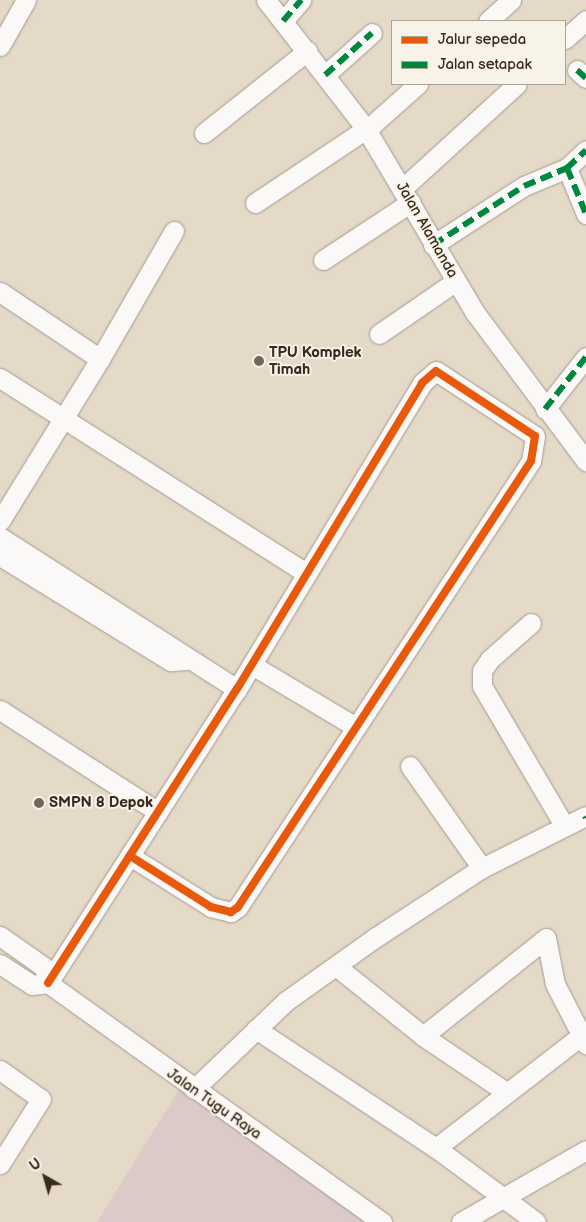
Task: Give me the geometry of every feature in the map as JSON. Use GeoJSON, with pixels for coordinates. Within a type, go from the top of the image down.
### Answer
{"type":"FeatureCollection","features":[{"type":"Feature","properties":{"kind":"street"},"geometry":{"type":"LineString","coordinates":[[0,46],[26,0]]}},
{"type":"Feature","properties":{"kind":"street","name":"Jalan Alamanda"},"geometry":{"type":"LineString","coordinates":[[266,0],[366,129],[407,195],[433,245],[456,281],[545,409],[586,461]]}},
{"type":"Feature","properties":{"kind":"street"},"geometry":{"type":"LineString","coordinates":[[283,21],[301,0]]}},
{"type":"Feature","properties":{"kind":"street"},"geometry":{"type":"LineString","coordinates":[[489,20],[511,0]]}},
{"type":"Feature","properties":{"kind":"street"},"geometry":{"type":"LineString","coordinates":[[566,38],[586,20]]}},
{"type":"Feature","properties":{"kind":"street"},"geometry":{"type":"LineString","coordinates":[[325,75],[372,33]]}},
{"type":"Feature","properties":{"kind":"street"},"geometry":{"type":"LineString","coordinates":[[204,133],[307,51]]}},
{"type":"Feature","properties":{"kind":"street"},"geometry":{"type":"LineString","coordinates":[[255,203],[366,129],[417,85]]}},
{"type":"Feature","properties":{"kind":"street"},"geometry":{"type":"LineString","coordinates":[[324,260],[407,195],[515,85]]}},
{"type":"Feature","properties":{"kind":"street"},"geometry":{"type":"LineString","coordinates":[[433,245],[524,186],[567,168],[586,150]]}},
{"type":"Feature","properties":{"kind":"street"},"geometry":{"type":"LineString","coordinates":[[567,168],[586,214]]}},
{"type":"Feature","properties":{"kind":"street"},"geometry":{"type":"LineString","coordinates":[[0,520],[65,419],[174,231]]}},
{"type":"Feature","properties":{"kind":"street"},"geometry":{"type":"LineString","coordinates":[[379,334],[456,281]]}},
{"type":"Feature","properties":{"kind":"street"},"geometry":{"type":"LineString","coordinates":[[0,292],[100,359]]}},
{"type":"Feature","properties":{"kind":"street"},"geometry":{"type":"LineString","coordinates":[[545,409],[586,357]]}},
{"type":"Feature","properties":{"kind":"street"},"geometry":{"type":"LineString","coordinates":[[48,983],[252,666],[305,572],[432,373],[445,376],[535,436],[531,461],[356,728],[231,912],[211,907],[130,856]]}},
{"type":"Feature","properties":{"kind":"street"},"geometry":{"type":"LineString","coordinates":[[0,378],[305,572]]}},
{"type":"Feature","properties":{"kind":"street"},"geometry":{"type":"LineString","coordinates":[[0,537],[177,649],[186,660],[237,689]]}},
{"type":"Feature","properties":{"kind":"street"},"geometry":{"type":"LineString","coordinates":[[0,556],[171,661],[186,660]]}},
{"type":"Feature","properties":{"kind":"street"},"geometry":{"type":"LineString","coordinates":[[532,623],[490,660],[482,671],[482,686],[564,825]]}},
{"type":"Feature","properties":{"kind":"street"},"geometry":{"type":"LineString","coordinates":[[252,666],[356,728]]}},
{"type":"Feature","properties":{"kind":"street"},"geometry":{"type":"LineString","coordinates":[[0,710],[158,812]]}},
{"type":"Feature","properties":{"kind":"street"},"geometry":{"type":"LineString","coordinates":[[410,766],[482,868]]}},
{"type":"Feature","properties":{"kind":"street"},"geometry":{"type":"LineString","coordinates":[[194,1089],[286,1001],[336,966],[482,868],[564,825],[586,816]]}},
{"type":"Feature","properties":{"kind":"street","name":"Jalan Tugu Raya"},"geometry":{"type":"LineString","coordinates":[[0,936],[44,967],[48,983],[382,1222]]}},
{"type":"Feature","properties":{"kind":"street"},"geometry":{"type":"LineString","coordinates":[[423,1036],[546,938],[555,984],[584,1040],[506,1092],[436,1148]]}},
{"type":"Feature","properties":{"kind":"street","name":"Jalan Tugu Raya"},"geometry":{"type":"LineString","coordinates":[[0,964],[32,985],[48,983]]}},
{"type":"Feature","properties":{"kind":"street"},"geometry":{"type":"LineString","coordinates":[[336,966],[423,1036],[506,1092]]}},
{"type":"Feature","properties":{"kind":"street"},"geometry":{"type":"LineString","coordinates":[[256,1029],[436,1148],[536,1222]]}},
{"type":"Feature","properties":{"kind":"street"},"geometry":{"type":"LineString","coordinates":[[0,1070],[40,1099],[0,1164]]}},
{"type":"Feature","properties":{"kind":"street"},"geometry":{"type":"LineString","coordinates":[[461,1222],[586,1150]]}},
{"type":"Feature","properties":{"kind":"shaded area"},"geometry":{"type":"Polygon","coordinates":[[[180,1088],[227,1123],[375,1222],[97,1222],[180,1088]]]}},
{"type":"Feature","properties":{"kind":"marked path"},"geometry":{"type":"LineString","coordinates":[[283,21],[301,0]]}},
{"type":"Feature","properties":{"kind":"marked path"},"geometry":{"type":"LineString","coordinates":[[325,75],[372,33]]}},
{"type":"Feature","properties":{"kind":"marked path"},"geometry":{"type":"LineString","coordinates":[[577,70],[586,78]]}},
{"type":"Feature","properties":{"kind":"marked path"},"geometry":{"type":"LineString","coordinates":[[433,245],[524,186],[567,168],[586,150]]}},
{"type":"Feature","properties":{"kind":"marked path"},"geometry":{"type":"LineString","coordinates":[[567,168],[586,214]]}},
{"type":"Feature","properties":{"kind":"marked path"},"geometry":{"type":"LineString","coordinates":[[545,409],[586,357]]}},
{"type":"Feature","properties":{"kind":"cycle path"},"geometry":{"type":"LineString","coordinates":[[48,983],[237,689],[422,383],[436,371],[535,436],[531,461],[238,907],[231,912],[211,907],[130,856]]}},
{"type":"Feature","properties":{"kind":"place","name":"TPU Komplek Timah"},"geometry":{"type":"Point","coordinates":[259,361]}},
{"type":"Feature","properties":{"kind":"place","name":"SMPN 8 Depok"},"geometry":{"type":"Point","coordinates":[39,803]}}]}
